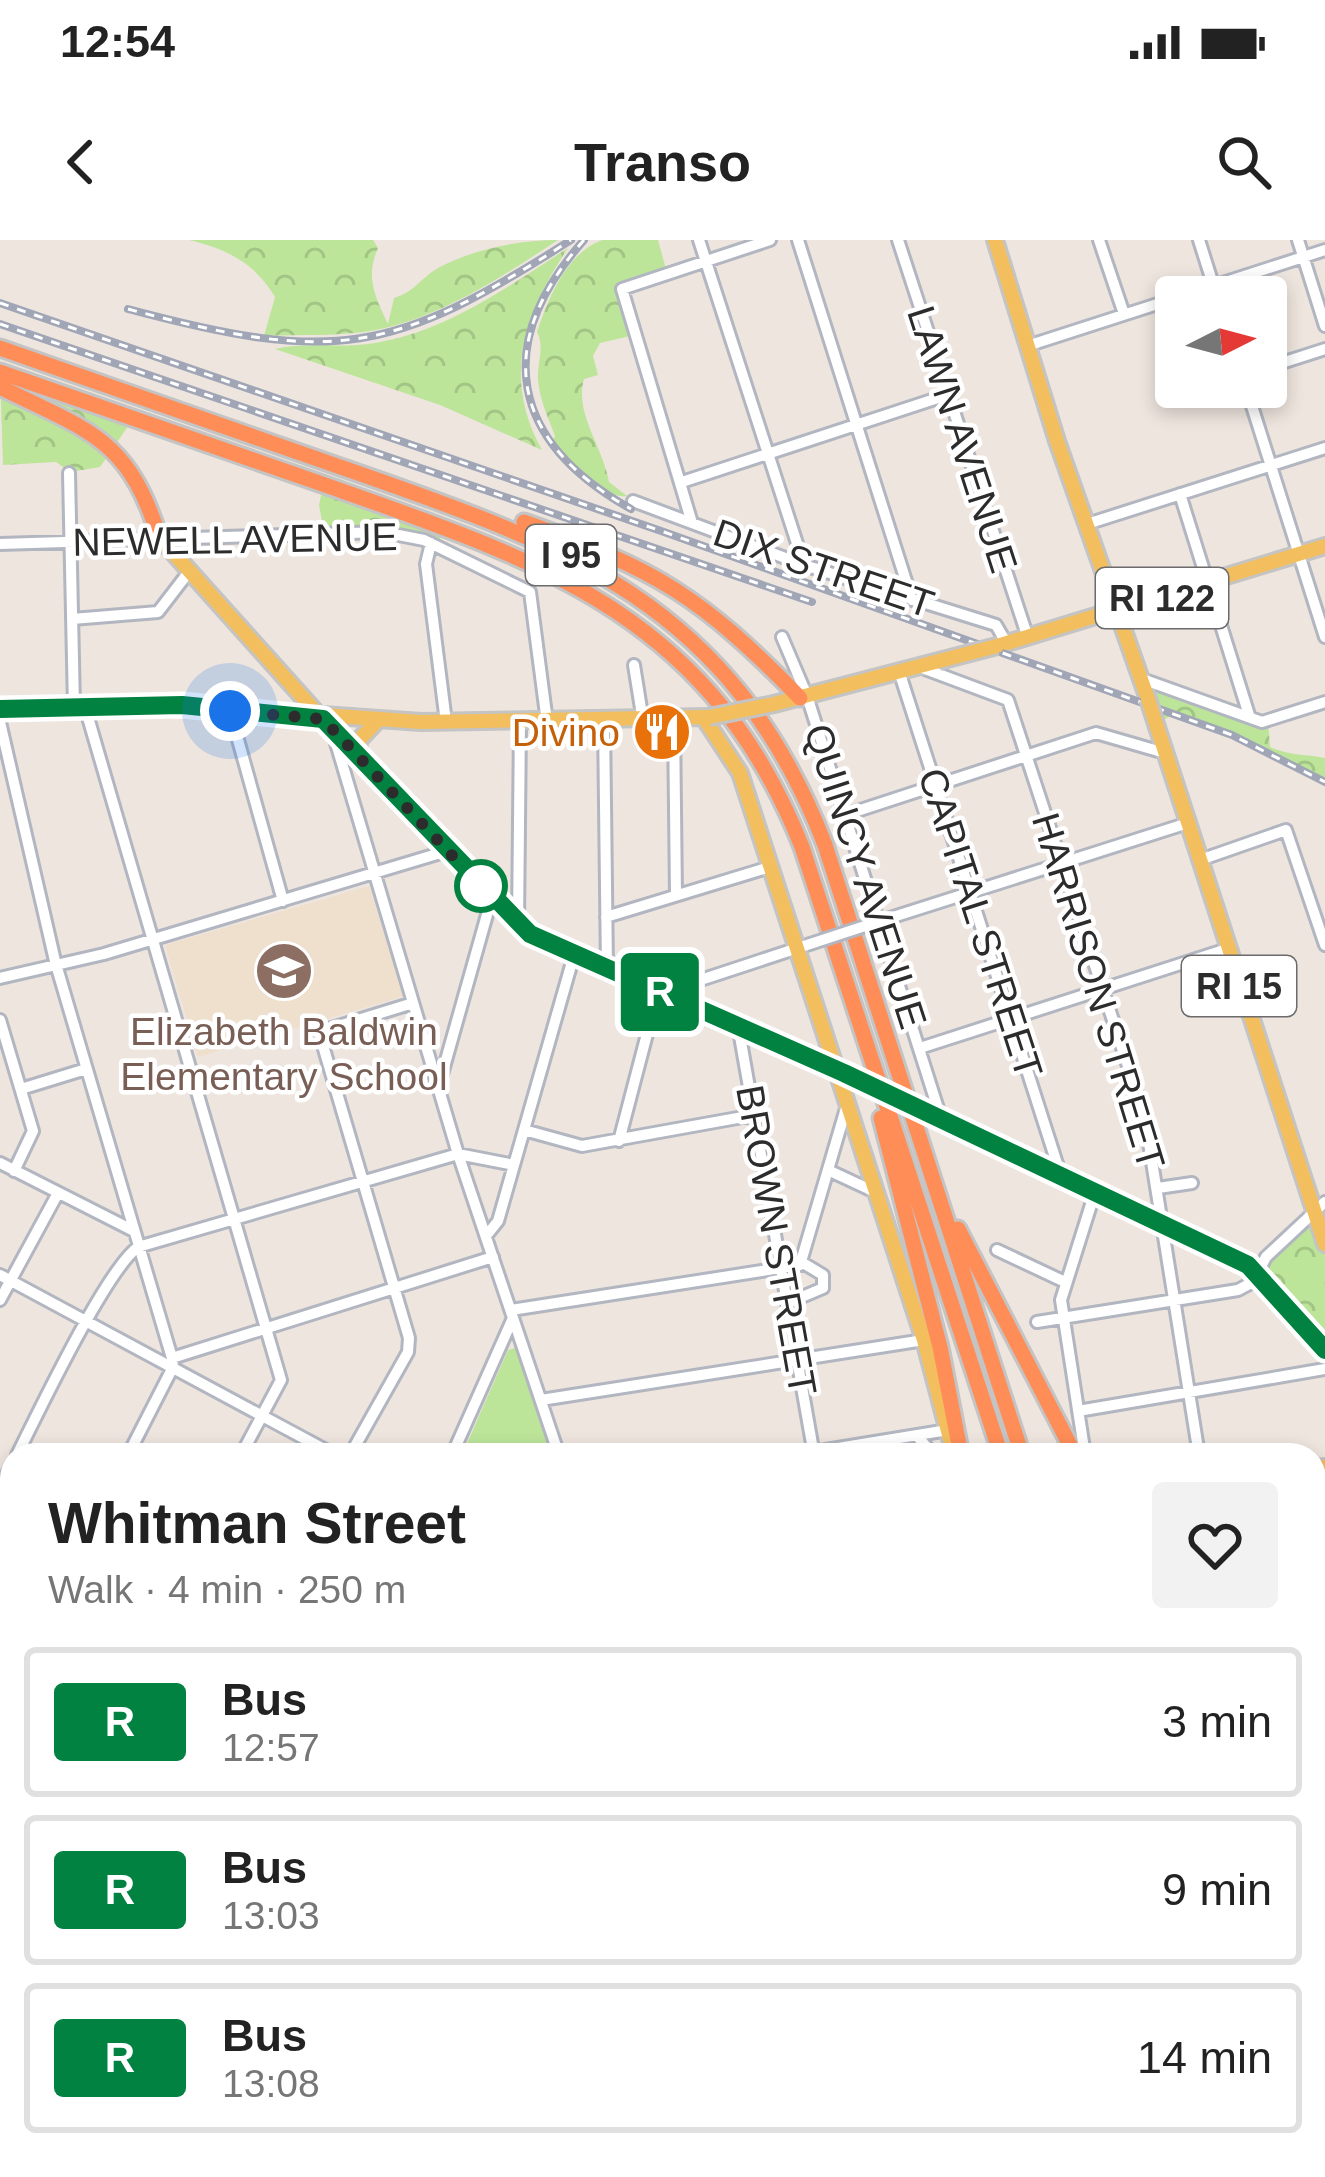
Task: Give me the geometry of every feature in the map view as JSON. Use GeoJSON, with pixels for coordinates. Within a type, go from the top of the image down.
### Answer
{"type":"FeatureCollection","features":[{"type":"Feature","properties":{"kind":"highway","name":"I 95"},"geometry":{"type":"LineString","coordinates":[[0,348],[460,509],[560,549],[626,589],[698,649],[761,723],[800,787],[825,844],[1018,1443]]}},
{"type":"Feature","properties":{"kind":"highway","name":"I 95"},"geometry":{"type":"LineString","coordinates":[[0,372],[493,544],[563,576],[616,608],[697,679],[770,778],[802,847],[996,1443]]}},
{"type":"Feature","properties":{"kind":"highway"},"geometry":{"type":"LineString","coordinates":[[0,388],[99,438],[121,455],[142,487],[159,538]]}},
{"type":"Feature","properties":{"kind":"highway"},"geometry":{"type":"LineString","coordinates":[[460,509],[519,521],[661,578],[716,615],[804,697]]}},
{"type":"Feature","properties":{"kind":"highway"},"geometry":{"type":"LineString","coordinates":[[855,1010],[948,1379],[956,1443]]}},
{"type":"Feature","properties":{"kind":"highway"},"geometry":{"type":"LineString","coordinates":[[933,1177],[1069,1443]]}},
{"type":"Feature","properties":{"kind":"main road","name":"RI 15"},"geometry":{"type":"LineString","coordinates":[[994,240],[1227,949],[1320,1207],[1325,1244]]}},
{"type":"Feature","properties":{"kind":"main road"},"geometry":{"type":"LineString","coordinates":[[159,538],[328,725],[518,924],[574,955],[660,992],[683,993],[738,1025],[1258,1272],[1325,1350]]}},
{"type":"Feature","properties":{"kind":"main road","name":"RI 122"},"geometry":{"type":"LineString","coordinates":[[0,709],[230,711],[328,725],[707,717],[804,697],[1028,638],[1325,545]]}},
{"type":"Feature","properties":{"kind":"main road"},"geometry":{"type":"LineString","coordinates":[[295,688],[295,717]]}},
{"type":"Feature","properties":{"kind":"main road"},"geometry":{"type":"LineString","coordinates":[[707,717],[740,773],[770,867],[804,946],[953,1443]]}},
{"type":"Feature","properties":{"kind":"main road"},"geometry":{"type":"LineString","coordinates":[[358,757],[359,740],[377,721]]}},
{"type":"Feature","properties":{"kind":"street"},"geometry":{"type":"LineString","coordinates":[[699,240],[804,566]]}},
{"type":"Feature","properties":{"kind":"street"},"geometry":{"type":"LineString","coordinates":[[692,524],[622,290],[770,240]]}},
{"type":"Feature","properties":{"kind":"street"},"geometry":{"type":"LineString","coordinates":[[798,240],[912,600]]}},
{"type":"Feature","properties":{"kind":"street","name":"LAWN AVENUE"},"geometry":{"type":"LineString","coordinates":[[898,240],[1028,638]]}},
{"type":"Feature","properties":{"kind":"street"},"geometry":{"type":"LineString","coordinates":[[1099,240],[1124,314]]}},
{"type":"Feature","properties":{"kind":"street"},"geometry":{"type":"LineString","coordinates":[[1199,240],[1210,276]]}},
{"type":"Feature","properties":{"kind":"street"},"geometry":{"type":"LineString","coordinates":[[1298,240],[1325,326]]}},
{"type":"Feature","properties":{"kind":"street"},"geometry":{"type":"LineString","coordinates":[[1256,276],[1325,250]]}},
{"type":"Feature","properties":{"kind":"street"},"geometry":{"type":"LineString","coordinates":[[1027,346],[1155,304]]}},
{"type":"Feature","properties":{"kind":"street"},"geometry":{"type":"LineString","coordinates":[[1287,361],[1325,349]]}},
{"type":"Feature","properties":{"kind":"street"},"geometry":{"type":"LineString","coordinates":[[682,482],[947,395]]}},
{"type":"Feature","properties":{"kind":"street"},"geometry":{"type":"LineString","coordinates":[[1253,408],[1325,637]]}},
{"type":"Feature","properties":{"kind":"street"},"geometry":{"type":"LineString","coordinates":[[1087,524],[1325,448]]}},
{"type":"Feature","properties":{"kind":"street"},"geometry":{"type":"LineString","coordinates":[[69,473],[72,620],[80,707],[281,1380],[247,1443]]}},
{"type":"Feature","properties":{"kind":"street"},"geometry":{"type":"LineString","coordinates":[[1180,494],[1249,715]]}},
{"type":"Feature","properties":{"kind":"street","name":"DIX STREET"},"geometry":{"type":"LineString","coordinates":[[633,501],[804,566],[996,625],[1002,645]]}},
{"type":"Feature","properties":{"kind":"street","name":"NEWELL AVENUE"},"geometry":{"type":"LineString","coordinates":[[0,544],[383,532],[431,543],[530,592],[547,722]]}},
{"type":"Feature","properties":{"kind":"street"},"geometry":{"type":"LineString","coordinates":[[431,543],[426,564],[446,722]]}},
{"type":"Feature","properties":{"kind":"street"},"geometry":{"type":"LineString","coordinates":[[72,620],[158,612],[188,573]]}},
{"type":"Feature","properties":{"kind":"street","name":"QUINCY AVENUE"},"geometry":{"type":"LineString","coordinates":[[782,637],[845,815],[875,923],[923,1046],[934,1115]]}},
{"type":"Feature","properties":{"kind":"street"},"geometry":{"type":"LineString","coordinates":[[634,665],[643,721]]}},
{"type":"Feature","properties":{"kind":"street","name":"HARRISON STREET"},"geometry":{"type":"LineString","coordinates":[[916,666],[1008,700],[1028,754],[1145,1118],[1197,1443]]}},
{"type":"Feature","properties":{"kind":"street","name":"CAPITAL STREET"},"geometry":{"type":"LineString","coordinates":[[899,671],[1061,1176]]}},
{"type":"Feature","properties":{"kind":"street"},"geometry":{"type":"LineString","coordinates":[[1142,679],[1262,722],[1325,702]]}},
{"type":"Feature","properties":{"kind":"street"},"geometry":{"type":"LineString","coordinates":[[230,711],[283,901]]}},
{"type":"Feature","properties":{"kind":"street"},"geometry":{"type":"LineString","coordinates":[[604,721],[607,969]]}},
{"type":"Feature","properties":{"kind":"street"},"geometry":{"type":"LineString","coordinates":[[674,721],[676,895]]}},
{"type":"Feature","properties":{"kind":"street"},"geometry":{"type":"LineString","coordinates":[[0,722],[56,963],[172,1362],[134,1443]]}},
{"type":"Feature","properties":{"kind":"street"},"geometry":{"type":"LineString","coordinates":[[518,924],[520,722]]}},
{"type":"Feature","properties":{"kind":"street"},"geometry":{"type":"LineString","coordinates":[[328,725],[458,1154],[555,1443]]}},
{"type":"Feature","properties":{"kind":"street"},"geometry":{"type":"LineString","coordinates":[[845,815],[1096,733],[1166,753]]}},
{"type":"Feature","properties":{"kind":"street"},"geometry":{"type":"LineString","coordinates":[[683,993],[804,946],[1188,823]]}},
{"type":"Feature","properties":{"kind":"street"},"geometry":{"type":"LineString","coordinates":[[1200,860],[1286,830],[1320,913],[1325,944]]}},
{"type":"Feature","properties":{"kind":"street"},"geometry":{"type":"LineString","coordinates":[[0,978],[152,940],[447,851]]}},
{"type":"Feature","properties":{"kind":"street"},"geometry":{"type":"LineString","coordinates":[[605,917],[770,867]]}},
{"type":"Feature","properties":{"kind":"street"},"geometry":{"type":"LineString","coordinates":[[439,1088],[491,897]]}},
{"type":"Feature","properties":{"kind":"street"},"geometry":{"type":"LineString","coordinates":[[923,1046],[1227,949]]}},
{"type":"Feature","properties":{"kind":"street"},"geometry":{"type":"LineString","coordinates":[[486,1236],[498,1221],[574,955]]}},
{"type":"Feature","properties":{"kind":"street"},"geometry":{"type":"LineString","coordinates":[[619,1141],[660,992]]}},
{"type":"Feature","properties":{"kind":"street"},"geometry":{"type":"LineString","coordinates":[[357,1443],[408,1352],[396,1286],[319,1032],[413,1003]]}},
{"type":"Feature","properties":{"kind":"street"},"geometry":{"type":"LineString","coordinates":[[0,1020],[33,1131],[14,1171]]}},
{"type":"Feature","properties":{"kind":"street","name":"BROWN STREET"},"geometry":{"type":"LineString","coordinates":[[738,1025],[812,1443]]}},
{"type":"Feature","properties":{"kind":"street"},"geometry":{"type":"LineString","coordinates":[[21,1089],[86,1069]]}},
{"type":"Feature","properties":{"kind":"street"},"geometry":{"type":"LineString","coordinates":[[802,1263],[848,1105]]}},
{"type":"Feature","properties":{"kind":"street"},"geometry":{"type":"LineString","coordinates":[[524,1130],[582,1146],[754,1115]]}},
{"type":"Feature","properties":{"kind":"street"},"geometry":{"type":"LineString","coordinates":[[23,1443],[89,1322],[138,1247],[458,1154],[514,1166]]}},
{"type":"Feature","properties":{"kind":"street"},"geometry":{"type":"LineString","coordinates":[[0,1163],[134,1231]]}},
{"type":"Feature","properties":{"kind":"street"},"geometry":{"type":"LineString","coordinates":[[830,1171],[875,1192]]}},
{"type":"Feature","properties":{"kind":"street"},"geometry":{"type":"LineString","coordinates":[[1158,1188],[1192,1183]]}},
{"type":"Feature","properties":{"kind":"street"},"geometry":{"type":"LineString","coordinates":[[1083,1443],[1063,1318],[1064,1282],[1095,1192]]}},
{"type":"Feature","properties":{"kind":"street"},"geometry":{"type":"LineString","coordinates":[[0,1300],[5,1278],[58,1193]]}},
{"type":"Feature","properties":{"kind":"street"},"geometry":{"type":"LineString","coordinates":[[1037,1322],[1238,1290],[1320,1207]]}},
{"type":"Feature","properties":{"kind":"street"},"geometry":{"type":"LineString","coordinates":[[997,1250],[1064,1282]]}},
{"type":"Feature","properties":{"kind":"street"},"geometry":{"type":"LineString","coordinates":[[172,1362],[493,1257]]}},
{"type":"Feature","properties":{"kind":"street"},"geometry":{"type":"LineString","coordinates":[[512,1314],[802,1263],[823,1275],[823,1288],[804,1301],[790,1302]]}},
{"type":"Feature","properties":{"kind":"street"},"geometry":{"type":"LineString","coordinates":[[5,1278],[172,1362],[313,1443]]}},
{"type":"Feature","properties":{"kind":"street"},"geometry":{"type":"LineString","coordinates":[[457,1443],[512,1314]]}},
{"type":"Feature","properties":{"kind":"street"},"geometry":{"type":"LineString","coordinates":[[541,1400],[924,1340]]}},
{"type":"Feature","properties":{"kind":"street"},"geometry":{"type":"LineString","coordinates":[[1078,1411],[1325,1370]]}},
{"type":"Feature","properties":{"kind":"street"},"geometry":{"type":"LineString","coordinates":[[876,1443],[948,1430]]}},
{"type":"Feature","properties":{"kind":"street"},"geometry":{"type":"LineString","coordinates":[[916,1436],[923,1443]]}},
{"type":"Feature","properties":{"kind":"shaded area","name":"Elizabeth Baldwin Elementary School"},"geometry":{"type":"Polygon","coordinates":[[[369,886],[404,996],[198,1057],[165,945],[369,886]]]}},
{"type":"Feature","properties":{"kind":"green space"},"geometry":{"type":"Polygon","coordinates":[[[189,240],[373,240],[378,248],[373,287],[388,324],[394,298],[440,267],[497,247],[558,240],[470,294],[401,324],[348,334],[264,336],[275,297],[267,285],[239,259],[189,240]]]}},
{"type":"Feature","properties":{"kind":"green space"},"geometry":{"type":"Polygon","coordinates":[[[602,240],[658,240],[667,273],[620,289],[630,336],[600,343],[593,356],[598,375],[584,379],[583,405],[609,482],[627,496],[595,486],[558,451],[552,443],[555,436],[538,380],[541,349],[537,332],[553,291],[578,255],[602,240]]]}},
{"type":"Feature","properties":{"kind":"green space"},"geometry":{"type":"Polygon","coordinates":[[[568,248],[540,297],[524,346],[523,396],[542,450],[440,405],[275,349],[396,339],[473,307],[568,248]]]}},
{"type":"Feature","properties":{"kind":"green space"},"geometry":{"type":"Polygon","coordinates":[[[0,371],[133,419],[100,467],[70,472],[56,462],[3,465],[0,371]]]}},
{"type":"Feature","properties":{"kind":"green space"},"geometry":{"type":"Polygon","coordinates":[[[323,486],[444,530],[436,547],[419,539],[324,532],[319,505],[323,486]]]}},
{"type":"Feature","properties":{"kind":"green space"},"geometry":{"type":"Polygon","coordinates":[[[1144,680],[1268,721],[1270,747],[1325,758],[1325,786],[1254,748],[1174,715],[1155,723],[1144,680]]]}},
{"type":"Feature","properties":{"kind":"green space"},"geometry":{"type":"Polygon","coordinates":[[[1310,1214],[1325,1247],[1325,1345],[1297,1309],[1258,1275],[1310,1214]]]}},
{"type":"Feature","properties":{"kind":"green space"},"geometry":{"type":"Polygon","coordinates":[[[519,1347],[551,1443],[467,1443],[508,1350],[519,1347]]]}},
{"type":"Feature","properties":{"kind":"railway"},"geometry":{"type":"LineString","coordinates":[[128,309],[259,338],[311,342],[360,338],[406,327],[455,307],[571,240]]}},
{"type":"Feature","properties":{"kind":"railway"},"geometry":{"type":"LineString","coordinates":[[584,240],[554,279],[535,317],[526,354],[528,389],[539,422],[560,453],[591,483],[631,509]]}},
{"type":"Feature","properties":{"kind":"railway"},"geometry":{"type":"LineString","coordinates":[[0,303],[664,532],[1232,735],[1325,782]]}},
{"type":"Feature","properties":{"kind":"railway"},"geometry":{"type":"LineString","coordinates":[[0,324],[812,602]]}},
{"type":"Feature","properties":{"kind":"bus line","name":"R"},"geometry":{"type":"LineString","coordinates":[[0,709],[182,705],[323,719],[530,934],[844,1073],[1248,1265],[1267,1280],[1325,1350]]}},
{"type":"Feature","properties":{"kind":"place","name":"Divino"},"geometry":{"type":"Point","coordinates":[662,732]}},
{"type":"Feature","properties":{"kind":"place","name":"Elizabeth Baldwin Elementary School"},"geometry":{"type":"Point","coordinates":[284,971]}},
{"type":"Feature","properties":{"kind":"route"},"geometry":{"type":"LineString","coordinates":[[230,711],[323,719],[481,886]]}}]}
